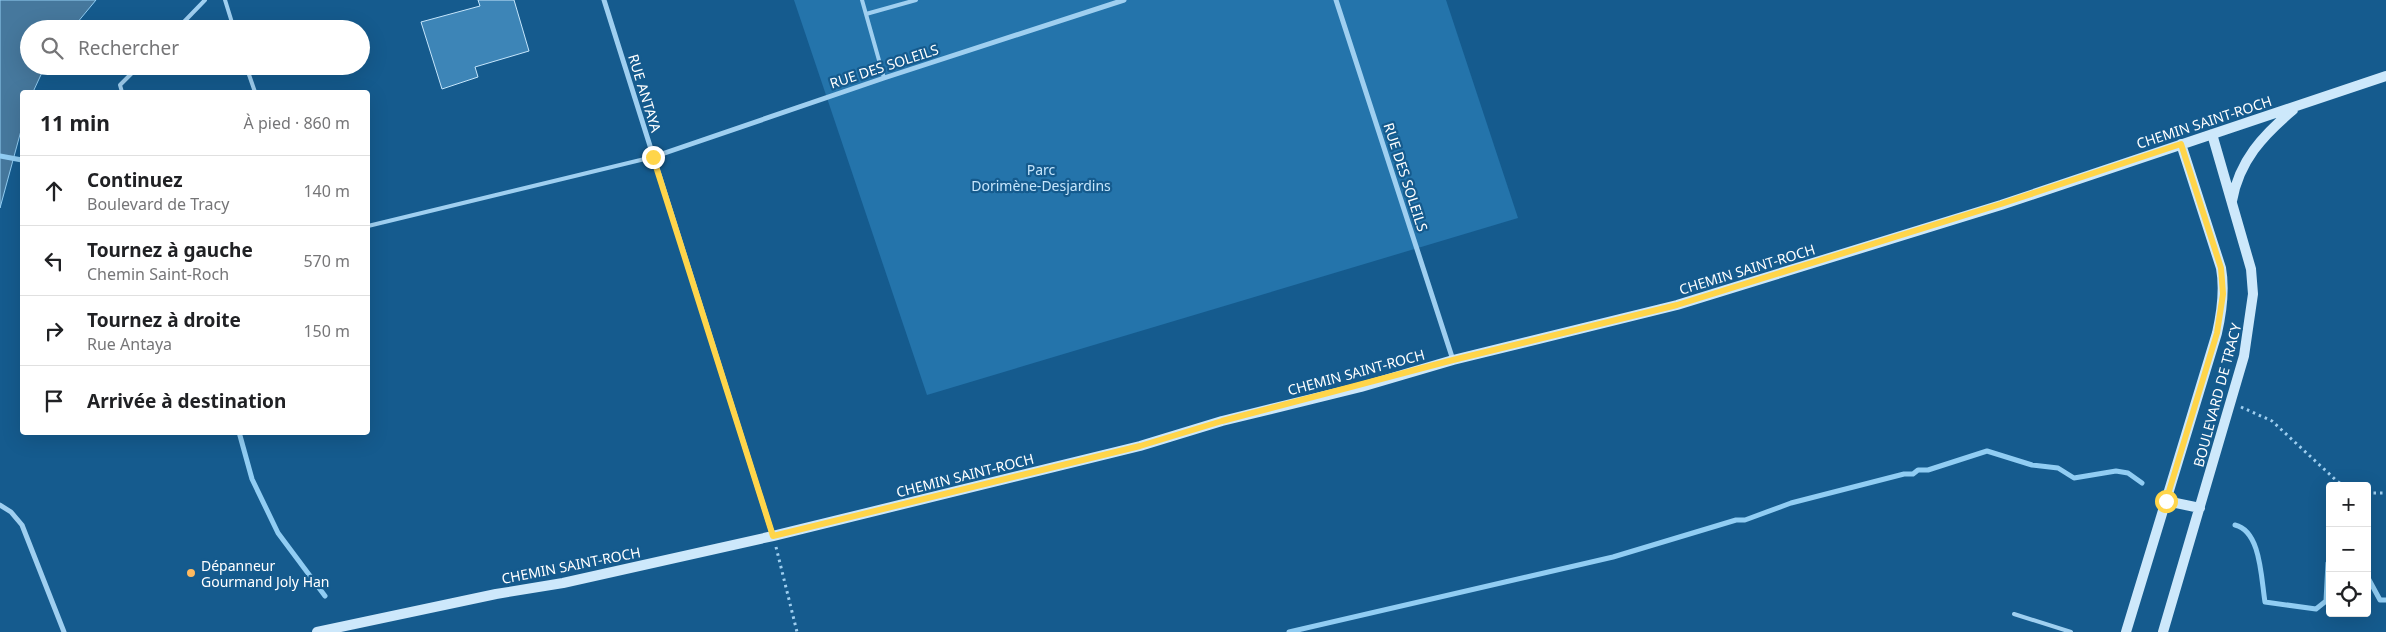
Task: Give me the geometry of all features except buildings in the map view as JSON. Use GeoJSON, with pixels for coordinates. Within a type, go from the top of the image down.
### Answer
{"type":"FeatureCollection","features":[{"type":"Feature","properties":{"kind":"main road","name":"CHEMIN SAINT-ROCH"},"geometry":{"type":"LineString","coordinates":[[317,632],[496,594],[563,583],[773,536],[1140,446],[1222,421],[1370,384],[1453,360],[1677,305],[2001,204],[2386,76]]}},
{"type":"Feature","properties":{"kind":"main road"},"geometry":{"type":"LineString","coordinates":[[2232,203],[2241,172],[2258,143],[2270,129],[2300,104]]}},
{"type":"Feature","properties":{"kind":"main road","name":"BOULEVARD DE TRACY"},"geometry":{"type":"LineString","coordinates":[[2164,632],[2244,356],[2253,294],[2251,269],[2212,134]]}},
{"type":"Feature","properties":{"kind":"main road","name":"BOULEVARD DE TRACY"},"geometry":{"type":"LineString","coordinates":[[2126,632],[2217,333],[2223,294],[2221,268],[2181,144]]}},
{"type":"Feature","properties":{"kind":"main road"},"geometry":{"type":"LineString","coordinates":[[2166,501],[2200,508]]}},
{"type":"Feature","properties":{"kind":"street","name":"RUE ANTAYA"},"geometry":{"type":"LineString","coordinates":[[604,0],[773,536]]}},
{"type":"Feature","properties":{"kind":"street","name":"RUE DES SOLEILS"},"geometry":{"type":"LineString","coordinates":[[653,157],[884,78],[1124,0]]}},
{"type":"Feature","properties":{"kind":"street","name":"RUE DES SOLEILS"},"geometry":{"type":"LineString","coordinates":[[1336,0],[1453,360]]}},
{"type":"Feature","properties":{"kind":"street"},"geometry":{"type":"LineString","coordinates":[[0,505],[11,512],[22,525],[64,632]]}},
{"type":"Feature","properties":{"kind":"lane"},"geometry":{"type":"LineString","coordinates":[[185,20],[205,0]]}},
{"type":"Feature","properties":{"kind":"lane"},"geometry":{"type":"LineString","coordinates":[[225,0],[231,20]]}},
{"type":"Feature","properties":{"kind":"lane"},"geometry":{"type":"LineString","coordinates":[[862,0],[884,78]]}},
{"type":"Feature","properties":{"kind":"lane"},"geometry":{"type":"LineString","coordinates":[[866,14],[916,0]]}},
{"type":"Feature","properties":{"kind":"lane"},"geometry":{"type":"LineString","coordinates":[[121,90],[120,85],[130,75]]}},
{"type":"Feature","properties":{"kind":"lane"},"geometry":{"type":"LineString","coordinates":[[249,75],[254,90]]}},
{"type":"Feature","properties":{"kind":"lane"},"geometry":{"type":"LineString","coordinates":[[370,226],[653,157]]}},
{"type":"Feature","properties":{"kind":"lane"},"geometry":{"type":"LineString","coordinates":[[2014,614],[2071,632]]}},
{"type":"Feature","properties":{"kind":"path"},"geometry":{"type":"LineString","coordinates":[[2231,403],[2272,422],[2338,482]]}},
{"type":"Feature","properties":{"kind":"path"},"geometry":{"type":"LineString","coordinates":[[2371,493],[2386,493]]}},
{"type":"Feature","properties":{"kind":"path"},"geometry":{"type":"LineString","coordinates":[[773,536],[797,632]]}},
{"type":"Feature","properties":{"kind":"green space","name":"Parc Dorimène-Desjardins"},"geometry":{"type":"Polygon","coordinates":[[[794,0],[1446,0],[1518,218],[927,395],[794,0]]]}},
{"type":"Feature","properties":{"kind":"shaded area"},"geometry":{"type":"Polygon","coordinates":[[[0,0],[96,0],[79,20],[20,20],[20,75],[41,75],[34,90],[20,90],[20,134],[0,208],[0,0]]]}},
{"type":"Feature","properties":{"kind":"waterway"},"geometry":{"type":"LineString","coordinates":[[0,156],[20,160]]}},
{"type":"Feature","properties":{"kind":"waterway"},"geometry":{"type":"LineString","coordinates":[[240,435],[252,479],[278,533],[325,596]]}},
{"type":"Feature","properties":{"kind":"waterway"},"geometry":{"type":"LineString","coordinates":[[1289,632],[1613,557],[1736,520],[1745,520],[1791,503],[1904,474],[1913,474],[1918,470],[1928,470],[1987,451],[2032,465],[2058,468],[2074,478],[2116,471],[2128,473],[2142,483]]}},
{"type":"Feature","properties":{"kind":"waterway"},"geometry":{"type":"LineString","coordinates":[[2235,525],[2244,529],[2255,546],[2261,569],[2265,602],[2316,609],[2326,601],[2328,572]]}},
{"type":"Feature","properties":{"kind":"waterway"},"geometry":{"type":"LineString","coordinates":[[2371,583],[2380,600],[2386,600]]}},
{"type":"Feature","properties":{"kind":"place","name":"Dépanneur Gourmand Joly Han"},"geometry":{"type":"Point","coordinates":[191,573]}},
{"type":"Feature","properties":{"kind":"route"},"geometry":{"type":"LineString","coordinates":[[653,157],[773,536],[1140,446],[1222,421],[1361,387],[1453,360],[1574,332],[1677,305],[2001,204],[2181,144],[2221,268],[2224,283],[2217,333],[2166,501]]}}]}
